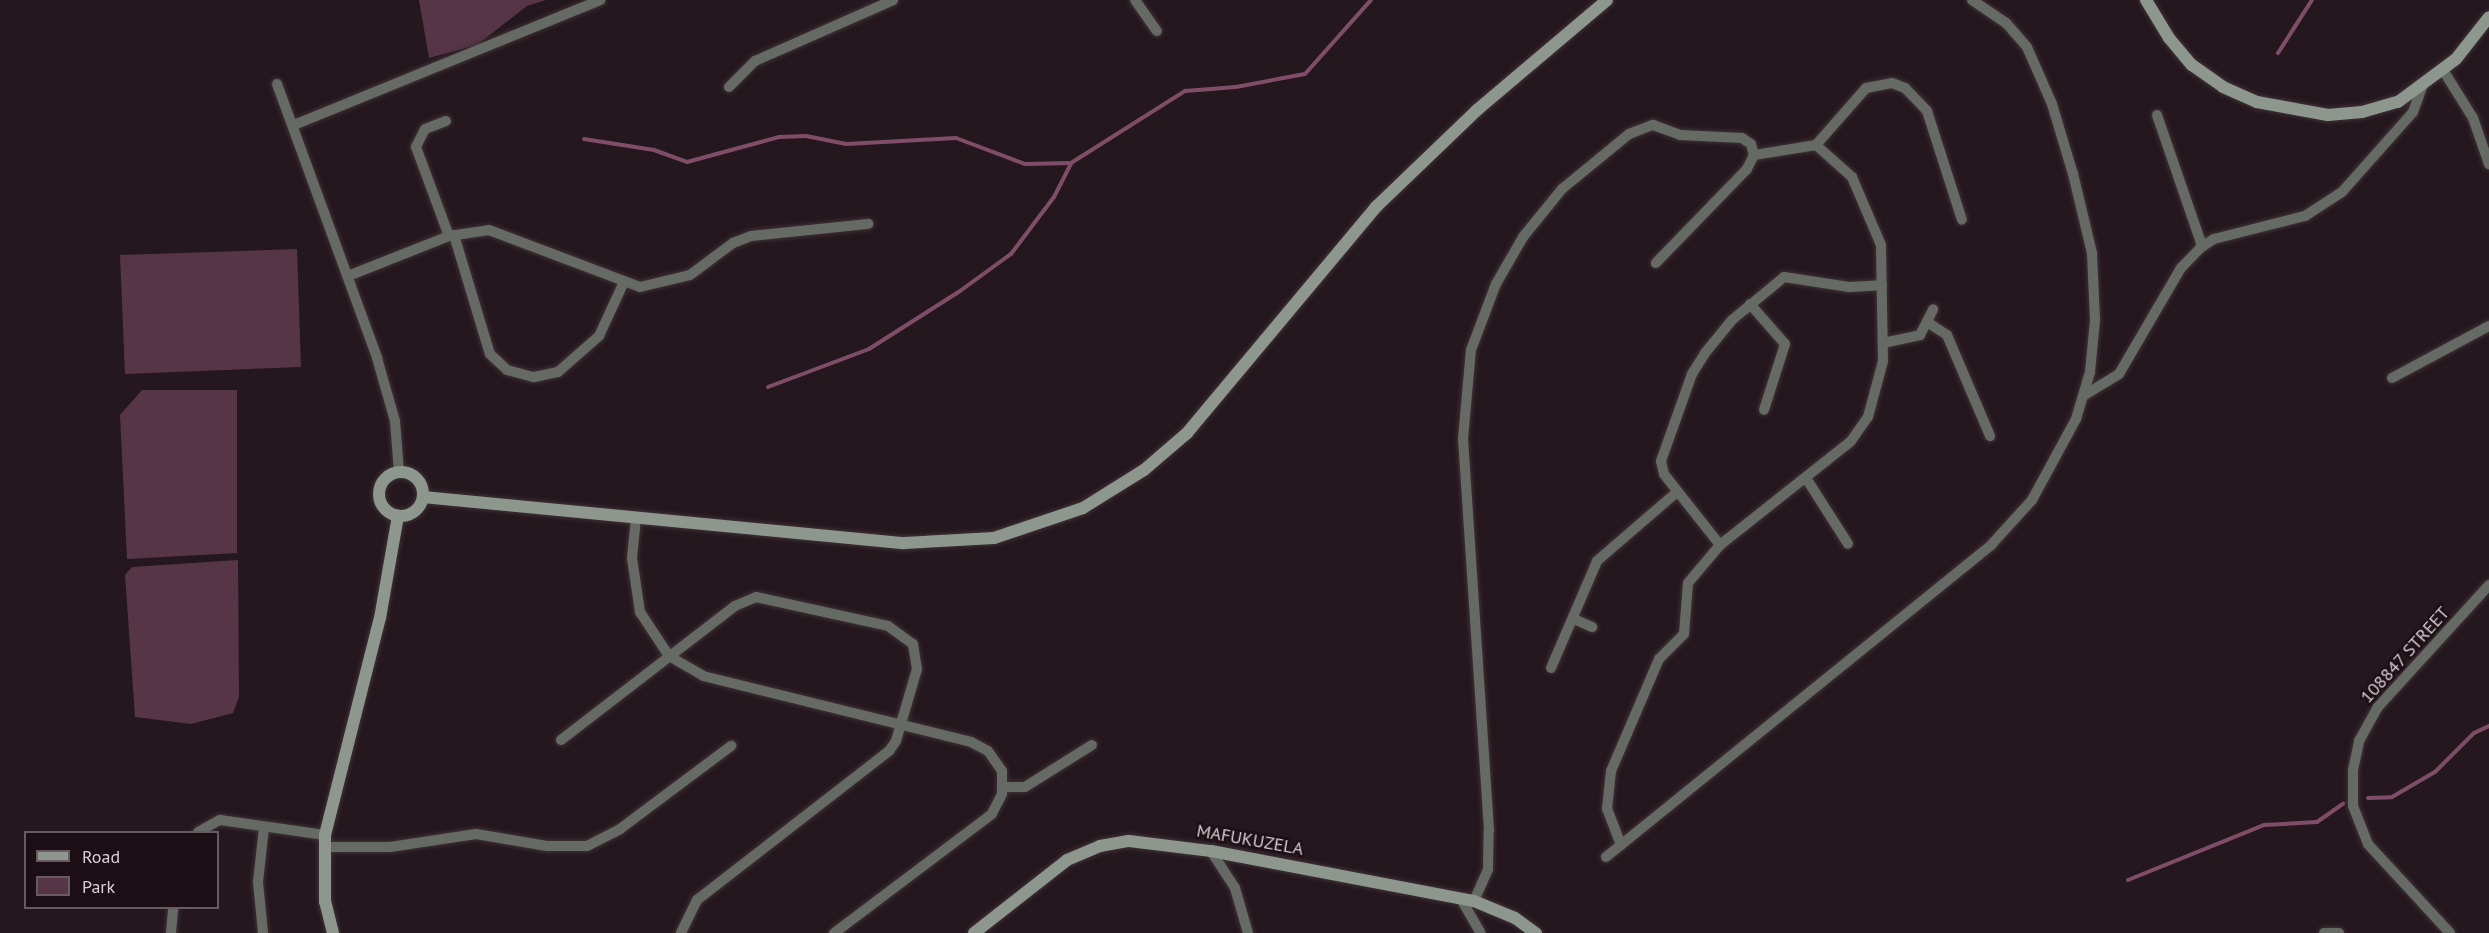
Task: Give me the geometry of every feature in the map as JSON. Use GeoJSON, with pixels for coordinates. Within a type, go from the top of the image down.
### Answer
{"type":"FeatureCollection","features":[{"type":"Feature","properties":{"kind":"street"},"geometry":{"type":"LineString","coordinates":[[294,125],[601,0]]}},
{"type":"Feature","properties":{"kind":"street"},"geometry":{"type":"LineString","coordinates":[[729,87],[755,61],[893,0]]}},
{"type":"Feature","properties":{"kind":"street"},"geometry":{"type":"LineString","coordinates":[[1135,0],[1157,31]]}},
{"type":"Feature","properties":{"kind":"street"},"geometry":{"type":"LineString","coordinates":[[423,497],[636,518],[942,543],[994,538],[1083,508],[1144,470],[1181,439],[1376,207],[1477,110],[1607,0]]}},
{"type":"Feature","properties":{"kind":"street"},"geometry":{"type":"LineString","coordinates":[[1606,857],[1992,544],[2032,500],[2058,459],[2083,396],[2096,320],[2092,253],[2073,174],[2052,104],[2027,47],[2006,22],[1972,0]]}},
{"type":"Feature","properties":{"kind":"street"},"geometry":{"type":"LineString","coordinates":[[2146,0],[2169,38],[2192,65],[2223,87],[2257,102],[2328,115],[2362,112],[2398,102],[2443,70],[2489,17]]}},
{"type":"Feature","properties":{"kind":"street"},"geometry":{"type":"LineString","coordinates":[[2443,70],[2473,118],[2489,164]]}},
{"type":"Feature","properties":{"kind":"street"},"geometry":{"type":"LineString","coordinates":[[1754,154],[1816,145],[1866,88],[1892,83],[1905,88],[1927,111],[1962,220]]}},
{"type":"Feature","properties":{"kind":"street"},"geometry":{"type":"LineString","coordinates":[[277,84],[348,276],[395,421],[399,472]]}},
{"type":"Feature","properties":{"kind":"street"},"geometry":{"type":"LineString","coordinates":[[2083,396],[2119,375],[2181,268],[2202,246],[2214,239],[2305,216],[2342,192],[2413,112],[2422,87]]}},
{"type":"Feature","properties":{"kind":"street"},"geometry":{"type":"LineString","coordinates":[[2157,114],[2202,246]]}},
{"type":"Feature","properties":{"kind":"street"},"geometry":{"type":"LineString","coordinates":[[446,121],[425,129],[416,147],[451,236],[490,354],[507,370],[534,377],[558,372],[599,336],[623,284]]}},
{"type":"Feature","properties":{"kind":"street"},"geometry":{"type":"LineString","coordinates":[[1481,933],[1468,900],[1488,869],[1489,830],[1463,439],[1472,350],[1496,284],[1523,237],[1562,189],[1644,126],[1680,135],[1742,138],[1751,144],[1754,154],[1747,169],[1656,263]]}},
{"type":"Feature","properties":{"kind":"street"},"geometry":{"type":"LineString","coordinates":[[1621,845],[1607,809],[1611,771],[1659,659],[1684,634],[1688,583],[1720,545],[1851,441],[1868,417],[1883,361],[1881,246],[1852,177],[1816,145]]}},
{"type":"Feature","properties":{"kind":"street"},"geometry":{"type":"LineString","coordinates":[[348,276],[451,236],[500,232],[623,284],[640,288],[690,275],[733,243],[751,237],[868,225]]}},
{"type":"Feature","properties":{"kind":"street"},"geometry":{"type":"LineString","coordinates":[[1720,545],[1677,492],[1661,461],[1692,374],[1705,353],[1750,304],[1784,277],[1849,287],[1882,285]]}},
{"type":"Feature","properties":{"kind":"street"},"geometry":{"type":"LineString","coordinates":[[1750,304],[1785,344],[1764,410]]}},
{"type":"Feature","properties":{"kind":"street"},"geometry":{"type":"LineString","coordinates":[[1883,343],[1910,340],[1927,322],[1933,309]]}},
{"type":"Feature","properties":{"kind":"street"},"geometry":{"type":"LineString","coordinates":[[1927,322],[1947,336],[1990,436]]}},
{"type":"Feature","properties":{"kind":"street"},"geometry":{"type":"LineString","coordinates":[[2392,378],[2489,326]]}},
{"type":"Feature","properties":{"kind":"street"},"geometry":{"type":"LineString","coordinates":[[399,472],[414,476],[423,497],[412,514],[398,516],[382,506],[379,494],[387,477],[399,472]]}},
{"type":"Feature","properties":{"kind":"street"},"geometry":{"type":"LineString","coordinates":[[1806,478],[1848,544]]}},
{"type":"Feature","properties":{"kind":"street"},"geometry":{"type":"LineString","coordinates":[[1551,668],[1597,561],[1677,492]]}},
{"type":"Feature","properties":{"kind":"street"},"geometry":{"type":"LineString","coordinates":[[333,933],[325,902],[325,841],[380,618],[398,516]]}},
{"type":"Feature","properties":{"kind":"street"},"geometry":{"type":"LineString","coordinates":[[636,518],[632,558],[637,602],[649,631],[669,656],[703,676],[980,746],[999,766],[1003,787],[992,814],[977,828],[834,933]]}},
{"type":"Feature","properties":{"kind":"street","name":"108847 STREET"},"geometry":{"type":"LineString","coordinates":[[2450,933],[2368,844],[2353,806],[2353,770],[2359,741],[2378,707],[2489,585]]}},
{"type":"Feature","properties":{"kind":"street"},"geometry":{"type":"LineString","coordinates":[[561,740],[735,606],[756,597],[888,626],[908,637],[918,660],[896,741],[882,757],[697,900],[681,933]]}},
{"type":"Feature","properties":{"kind":"street"},"geometry":{"type":"LineString","coordinates":[[1574,619],[1592,627]]}},
{"type":"Feature","properties":{"kind":"street"},"geometry":{"type":"LineString","coordinates":[[1003,787],[1025,787],[1092,745]]}},
{"type":"Feature","properties":{"kind":"street"},"geometry":{"type":"LineString","coordinates":[[200,831],[220,820],[325,841],[390,847],[476,834],[547,846],[587,846],[620,829],[731,746]]}},
{"type":"Feature","properties":{"kind":"street"},"geometry":{"type":"LineString","coordinates":[[263,933],[258,882],[264,828]]}},
{"type":"Feature","properties":{"kind":"street","name":"MAFUKUZELA"},"geometry":{"type":"LineString","coordinates":[[974,933],[1067,860],[1100,846],[1157,842],[1468,900],[1515,918],[1536,933]]}},
{"type":"Feature","properties":{"kind":"street"},"geometry":{"type":"LineString","coordinates":[[1211,851],[1235,888],[1248,933]]}},
{"type":"Feature","properties":{"kind":"street"},"geometry":{"type":"LineString","coordinates":[[171,933],[173,909]]}},
{"type":"Feature","properties":{"kind":"street"},"geometry":{"type":"LineString","coordinates":[[2324,933],[2339,933]]}},
{"type":"Feature","properties":{"kind":"green space"},"geometry":{"type":"Polygon","coordinates":[[[419,0],[546,0],[527,6],[477,45],[429,58],[419,0]]]}},
{"type":"Feature","properties":{"kind":"green space"},"geometry":{"type":"Polygon","coordinates":[[[297,249],[301,367],[125,374],[120,255],[297,249]]]}},
{"type":"Feature","properties":{"kind":"green space"},"geometry":{"type":"Polygon","coordinates":[[[142,390],[237,390],[237,553],[127,559],[120,415],[142,390]]]}},
{"type":"Feature","properties":{"kind":"green space"},"geometry":{"type":"Polygon","coordinates":[[[238,560],[239,697],[233,713],[191,724],[135,717],[125,575],[132,567],[238,560]]]}},
{"type":"Feature","properties":{"kind":"waterway"},"geometry":{"type":"LineString","coordinates":[[768,387],[869,349],[960,291],[1011,254],[1054,197],[1071,163],[1185,91],[1236,87],[1305,74],[1371,0]]}},
{"type":"Feature","properties":{"kind":"waterway"},"geometry":{"type":"LineString","coordinates":[[2278,53],[2312,0]]}},
{"type":"Feature","properties":{"kind":"waterway"},"geometry":{"type":"LineString","coordinates":[[584,139],[654,150],[687,162],[779,137],[806,136],[846,144],[956,138],[1025,164],[1071,163]]}},
{"type":"Feature","properties":{"kind":"waterway"},"geometry":{"type":"LineString","coordinates":[[2368,798],[2392,797],[2435,772],[2474,733],[2489,726]]}},
{"type":"Feature","properties":{"kind":"waterway"},"geometry":{"type":"LineString","coordinates":[[2128,880],[2264,825],[2317,822],[2343,804]]}}]}
